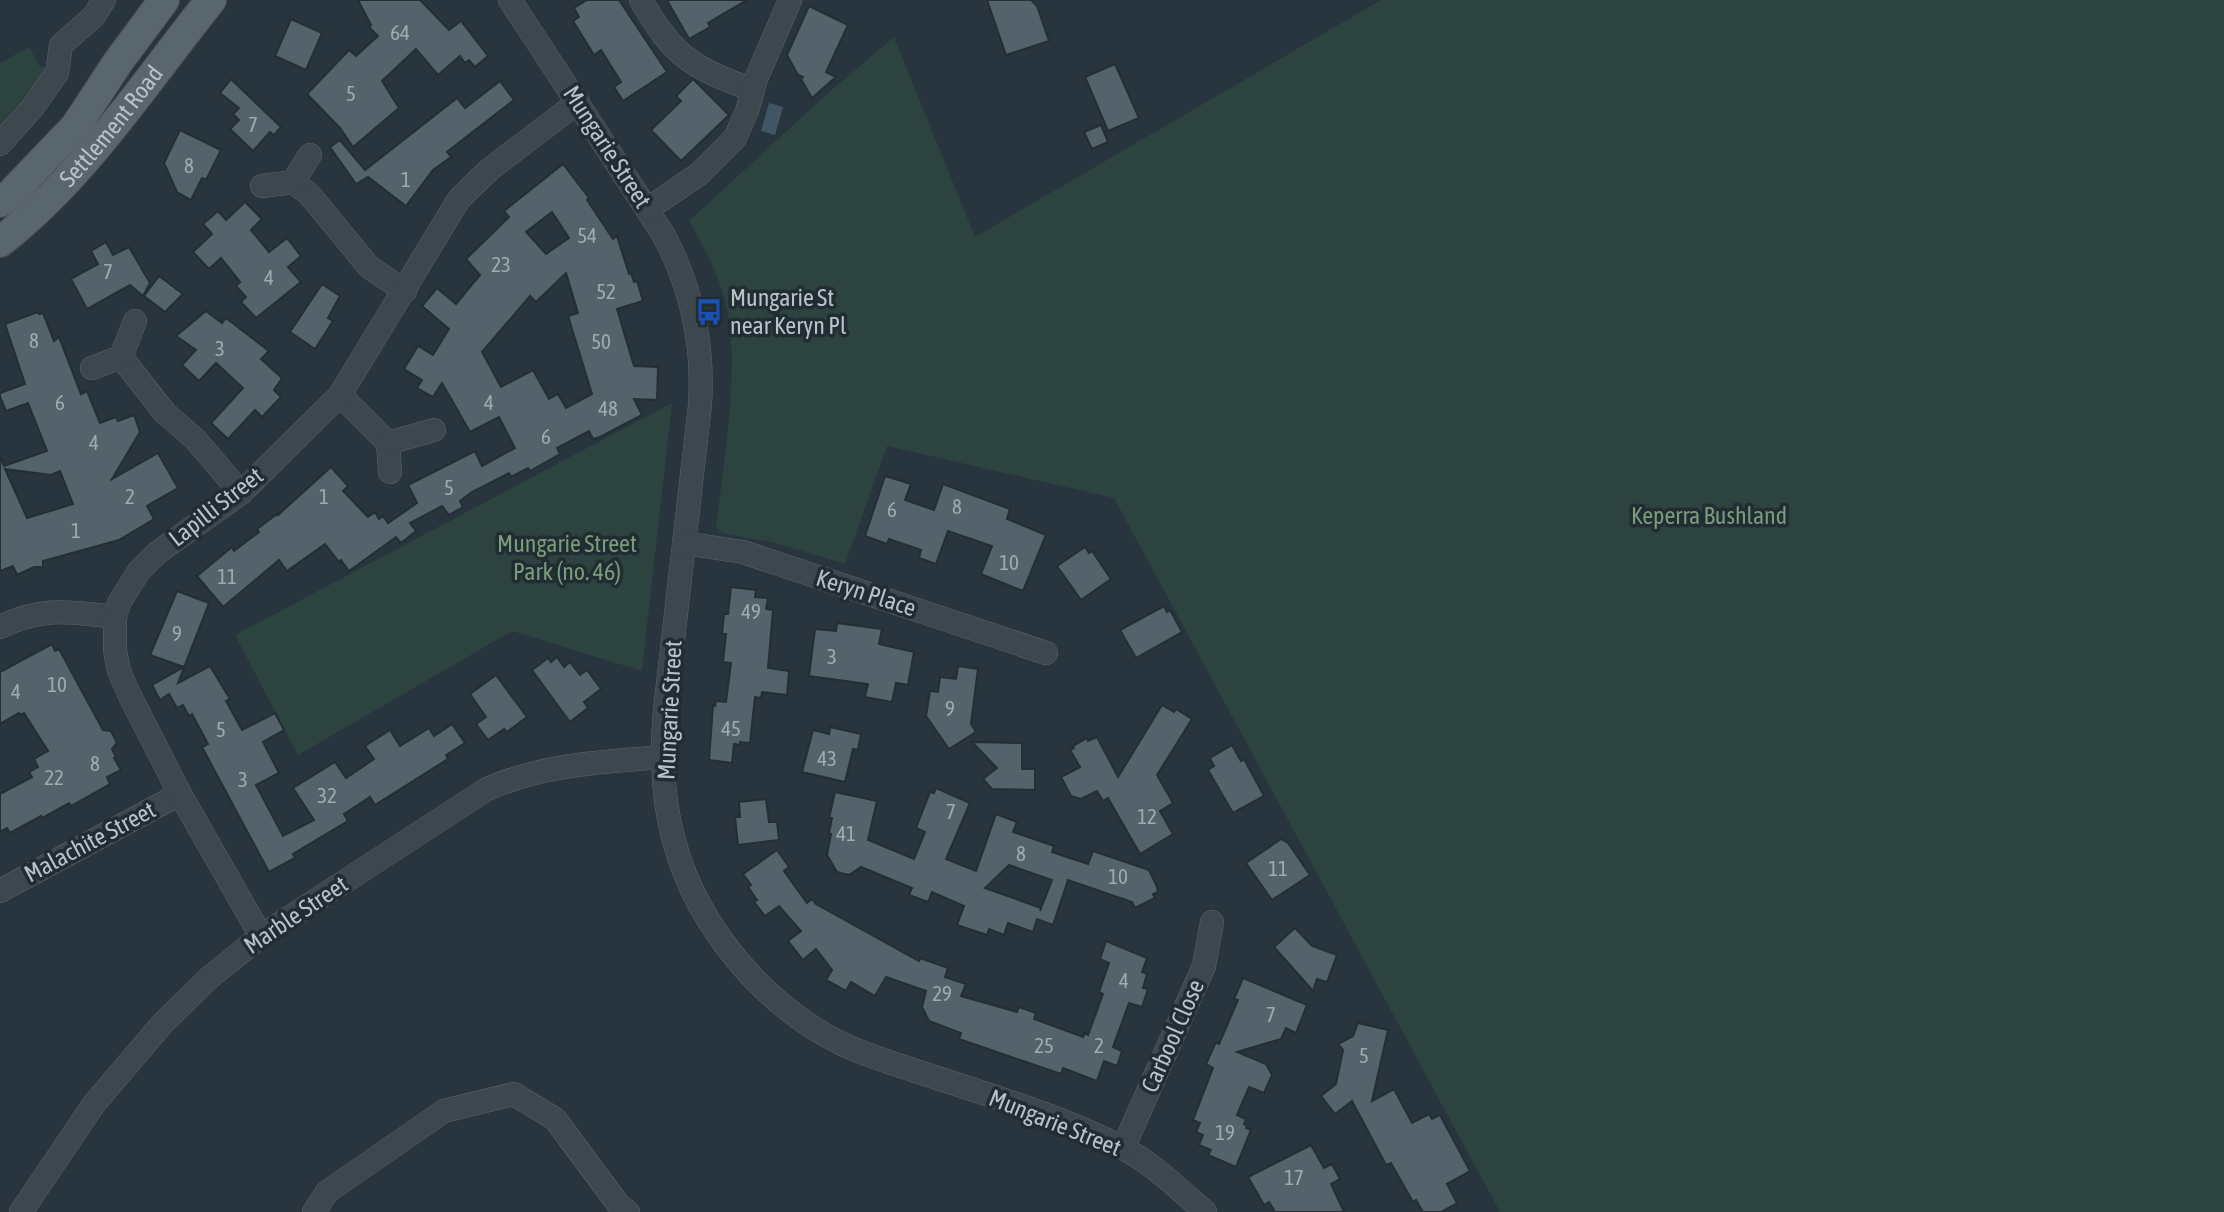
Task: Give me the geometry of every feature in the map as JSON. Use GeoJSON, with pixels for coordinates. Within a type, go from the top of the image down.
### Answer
{"type":"FeatureCollection","features":[{"type":"Feature","properties":{"kind":"main road","name":"Settlement Road"},"geometry":{"type":"LineString","coordinates":[[0,202],[11,194],[76,126],[118,62],[164,0]]}},
{"type":"Feature","properties":{"kind":"main road","name":"Settlement Road"},"geometry":{"type":"LineString","coordinates":[[0,242],[22,225],[92,154],[212,0]]}},
{"type":"Feature","properties":{"kind":"street"},"geometry":{"type":"LineString","coordinates":[[0,144],[33,107],[57,73],[61,45],[94,16],[104,0]]}},
{"type":"Feature","properties":{"kind":"street","name":"Mungarie Street"},"geometry":{"type":"LineString","coordinates":[[510,0],[648,209],[673,252],[694,313],[700,355],[699,405],[665,709],[663,757],[664,788],[674,840],[691,888],[705,915],[721,939],[756,980],[822,1033],[844,1044],[1047,1116],[1124,1148],[1205,1212]]}},
{"type":"Feature","properties":{"kind":"street"},"geometry":{"type":"LineString","coordinates":[[641,0],[659,29],[685,59],[713,76],[753,90]]}},
{"type":"Feature","properties":{"kind":"street"},"geometry":{"type":"LineString","coordinates":[[648,209],[692,180],[731,144],[742,125],[753,90],[790,0]]}},
{"type":"Feature","properties":{"kind":"street","name":"Lapilli Street"},"geometry":{"type":"LineString","coordinates":[[261,936],[180,794],[130,696],[119,671],[115,650],[115,617],[128,587],[157,553],[242,493],[340,394],[460,199],[489,170],[578,102]]}},
{"type":"Feature","properties":{"kind":"street"},"geometry":{"type":"LineString","coordinates":[[293,182],[310,155]]}},
{"type":"Feature","properties":{"kind":"street"},"geometry":{"type":"LineString","coordinates":[[262,186],[293,182],[309,194],[369,267],[405,291]]}},
{"type":"Feature","properties":{"kind":"street"},"geometry":{"type":"LineString","coordinates":[[92,368],[121,357],[135,321]]}},
{"type":"Feature","properties":{"kind":"street"},"geometry":{"type":"LineString","coordinates":[[121,357],[165,414],[195,439],[242,493]]}},
{"type":"Feature","properties":{"kind":"street"},"geometry":{"type":"LineString","coordinates":[[340,394],[388,443],[390,472]]}},
{"type":"Feature","properties":{"kind":"street"},"geometry":{"type":"LineString","coordinates":[[388,443],[434,430]]}},
{"type":"Feature","properties":{"kind":"street","name":"Keryn Place"},"geometry":{"type":"LineString","coordinates":[[684,543],[743,552],[1046,653]]}},
{"type":"Feature","properties":{"kind":"street"},"geometry":{"type":"LineString","coordinates":[[0,627],[36,613],[61,611],[115,617]]}},
{"type":"Feature","properties":{"kind":"street","name":"Marble Street"},"geometry":{"type":"LineString","coordinates":[[22,1212],[94,1104],[162,1024],[209,978],[261,936],[487,789],[518,776],[593,761],[663,757]]}},
{"type":"Feature","properties":{"kind":"street","name":"Malachite Street"},"geometry":{"type":"LineString","coordinates":[[0,891],[180,794]]}},
{"type":"Feature","properties":{"kind":"street","name":"Carbool Close"},"geometry":{"type":"LineString","coordinates":[[1124,1148],[1204,965],[1212,922]]}},
{"type":"Feature","properties":{"kind":"street"},"geometry":{"type":"LineString","coordinates":[[314,1212],[327,1192],[444,1111],[514,1094],[555,1119],[618,1204],[628,1212]]}},
{"type":"Feature","properties":{"kind":"green space","name":"Keperra Bushland"},"geometry":{"type":"Polygon","coordinates":[[[1381,0],[2224,0],[2224,1212],[1500,1212],[1114,498],[887,446],[845,564],[772,542],[725,534],[716,528],[729,418],[731,334],[720,286],[689,221],[826,95],[894,37],[975,237],[1381,0]]]}},
{"type":"Feature","properties":{"kind":"green space"},"geometry":{"type":"Polygon","coordinates":[[[29,47],[40,67],[44,65],[47,69],[0,127],[0,63],[29,47]]]}},
{"type":"Feature","properties":{"kind":"green space","name":"Mungarie Street Park (no. 46)"},"geometry":{"type":"Polygon","coordinates":[[[672,403],[642,671],[512,631],[298,755],[235,635],[672,403]]]}},
{"type":"Feature","properties":{"kind":"water"},"geometry":{"type":"Polygon","coordinates":[[[769,103],[783,107],[775,135],[761,131],[769,103]]]}},
{"type":"Feature","properties":{"kind":"building"},"geometry":{"type":"Polygon","coordinates":[[[358,0],[420,0],[449,30],[461,21],[488,56],[475,67],[469,60],[465,63],[460,56],[438,75],[416,49],[382,81],[399,108],[353,147],[340,128],[307,94],[349,50],[356,56],[378,36],[369,27],[371,25],[358,0]]]}},
{"type":"Feature","properties":{"kind":"building"},"geometry":{"type":"Polygon","coordinates":[[[587,0],[619,0],[667,72],[623,101],[614,87],[621,82],[601,50],[594,55],[573,21],[579,17],[574,8],[587,0]]]}},
{"type":"Feature","properties":{"kind":"building"},"geometry":{"type":"Polygon","coordinates":[[[667,0],[747,0],[708,23],[710,27],[689,39],[667,0]]]}},
{"type":"Feature","properties":{"kind":"building"},"geometry":{"type":"Polygon","coordinates":[[[987,0],[1031,0],[1037,6],[1049,41],[1006,55],[987,0]]]}},
{"type":"Feature","properties":{"kind":"building"},"geometry":{"type":"Polygon","coordinates":[[[809,6],[848,25],[826,72],[836,77],[812,98],[801,79],[803,77],[798,75],[787,55],[809,6]]]}},
{"type":"Feature","properties":{"kind":"building"},"geometry":{"type":"Polygon","coordinates":[[[291,19],[322,33],[306,70],[275,56],[291,19]]]}},
{"type":"Feature","properties":{"kind":"building"},"geometry":{"type":"Polygon","coordinates":[[[1115,64],[1139,118],[1108,131],[1085,77],[1115,64]]]}},
{"type":"Feature","properties":{"kind":"building"},"geometry":{"type":"Polygon","coordinates":[[[231,79],[281,127],[274,135],[270,132],[253,151],[230,129],[239,120],[233,114],[239,108],[220,93],[231,79]]]}},
{"type":"Feature","properties":{"kind":"building"},"geometry":{"type":"Polygon","coordinates":[[[693,79],[729,115],[681,161],[651,130],[681,101],[676,96],[693,79]]]}},
{"type":"Feature","properties":{"kind":"building"},"geometry":{"type":"Polygon","coordinates":[[[500,81],[514,100],[447,152],[451,157],[433,170],[406,206],[368,177],[356,184],[330,147],[340,140],[365,170],[457,98],[465,108],[500,81]]]}},
{"type":"Feature","properties":{"kind":"building"},"geometry":{"type":"Polygon","coordinates":[[[1101,125],[1108,142],[1092,149],[1084,132],[1101,125]]]}},
{"type":"Feature","properties":{"kind":"building"},"geometry":{"type":"Polygon","coordinates":[[[180,130],[221,150],[206,180],[202,178],[191,200],[177,192],[164,163],[180,130]]]}},
{"type":"Feature","properties":{"kind":"building"},"geometry":{"type":"Polygon","coordinates":[[[563,164],[589,198],[587,200],[613,239],[617,236],[629,274],[631,273],[634,282],[637,281],[643,301],[617,309],[634,366],[658,367],[657,400],[634,399],[642,415],[600,437],[593,439],[589,431],[557,448],[560,454],[530,471],[528,468],[511,477],[509,473],[472,492],[460,501],[463,507],[449,515],[442,506],[410,523],[416,531],[401,543],[396,537],[349,571],[325,544],[287,571],[279,560],[223,607],[197,576],[232,547],[234,551],[259,532],[257,529],[278,515],[331,467],[348,486],[343,491],[368,517],[375,512],[379,519],[383,516],[388,523],[417,503],[408,485],[475,451],[482,466],[515,448],[499,417],[470,432],[442,383],[433,397],[417,388],[422,380],[404,369],[418,346],[433,355],[449,329],[422,306],[437,288],[456,304],[480,275],[466,259],[509,217],[504,211],[563,164]],[[552,212],[526,232],[546,254],[569,238],[552,212]],[[566,273],[536,302],[530,296],[482,352],[501,387],[533,370],[549,399],[558,394],[566,408],[592,394],[568,316],[578,313],[566,273]]]}},
{"type":"Feature","properties":{"kind":"building"},"geometry":{"type":"Polygon","coordinates":[[[245,202],[262,219],[251,230],[269,252],[287,238],[301,256],[288,267],[301,282],[256,318],[241,302],[246,297],[236,286],[240,282],[221,258],[209,269],[193,252],[212,234],[203,224],[218,211],[226,220],[245,202]]]}},
{"type":"Feature","properties":{"kind":"building"},"geometry":{"type":"Polygon","coordinates":[[[106,242],[113,255],[129,247],[150,283],[143,296],[130,285],[87,309],[71,279],[98,264],[91,251],[106,242]]]}},
{"type":"Feature","properties":{"kind":"building"},"geometry":{"type":"Polygon","coordinates":[[[159,276],[183,294],[165,312],[144,296],[159,276]]]}},
{"type":"Feature","properties":{"kind":"building"},"geometry":{"type":"Polygon","coordinates":[[[322,284],[340,296],[328,318],[333,321],[315,349],[290,332],[322,284]]]}},
{"type":"Feature","properties":{"kind":"building"},"geometry":{"type":"Polygon","coordinates":[[[206,311],[222,323],[226,318],[269,351],[261,359],[282,378],[274,390],[281,397],[262,417],[255,410],[228,439],[211,423],[243,388],[216,363],[199,381],[182,365],[196,350],[176,336],[206,311]]]}},
{"type":"Feature","properties":{"kind":"building"},"geometry":{"type":"Polygon","coordinates":[[[38,312],[43,313],[54,341],[59,337],[81,394],[87,391],[100,423],[116,417],[118,421],[134,415],[140,432],[112,479],[158,453],[178,488],[147,506],[154,519],[119,540],[43,561],[43,567],[34,567],[17,575],[13,566],[0,571],[0,457],[4,466],[47,451],[28,403],[6,411],[0,397],[0,393],[25,384],[5,324],[38,312]],[[5,469],[27,518],[73,504],[60,471],[51,475],[5,469]]]}},
{"type":"Feature","properties":{"kind":"building"},"geometry":{"type":"Polygon","coordinates":[[[885,476],[911,484],[905,500],[934,510],[943,484],[1010,509],[1007,519],[1046,535],[1023,591],[981,574],[992,546],[948,531],[936,564],[919,558],[921,550],[889,539],[887,544],[865,536],[885,476]]]}},
{"type":"Feature","properties":{"kind":"building"},"geometry":{"type":"Polygon","coordinates":[[[1085,547],[1089,553],[1092,551],[1111,579],[1081,600],[1057,566],[1085,547]]]}},
{"type":"Feature","properties":{"kind":"building"},"geometry":{"type":"Polygon","coordinates":[[[731,587],[756,590],[755,597],[768,598],[766,609],[773,610],[768,668],[789,671],[787,695],[762,692],[761,698],[755,697],[750,743],[734,744],[732,763],[709,760],[713,705],[715,706],[716,701],[726,702],[731,663],[723,662],[726,634],[722,634],[724,614],[728,614],[731,587]]]}},
{"type":"Feature","properties":{"kind":"building"},"geometry":{"type":"Polygon","coordinates":[[[177,591],[209,603],[178,683],[210,666],[230,699],[226,701],[242,730],[275,713],[284,730],[263,742],[279,773],[256,785],[283,836],[314,820],[293,788],[335,762],[346,778],[374,759],[365,746],[390,730],[400,746],[429,728],[434,736],[452,724],[465,743],[446,755],[448,759],[375,805],[370,797],[344,814],[348,821],[293,854],[295,858],[269,872],[202,747],[208,744],[192,714],[189,716],[183,705],[177,708],[169,694],[160,700],[152,685],[184,667],[150,655],[177,591]]]}},
{"type":"Feature","properties":{"kind":"building"},"geometry":{"type":"Polygon","coordinates":[[[1164,606],[1167,612],[1170,610],[1182,632],[1136,658],[1120,630],[1164,606]]]}},
{"type":"Feature","properties":{"kind":"building"},"geometry":{"type":"Polygon","coordinates":[[[837,623],[882,629],[879,644],[914,652],[908,685],[896,683],[892,702],[865,697],[868,684],[809,676],[815,629],[836,631],[837,623]]]}},
{"type":"Feature","properties":{"kind":"building"},"geometry":{"type":"Polygon","coordinates":[[[52,644],[55,651],[59,649],[103,730],[111,731],[117,743],[112,749],[116,757],[114,758],[121,770],[107,777],[110,784],[71,806],[69,803],[10,833],[7,828],[0,832],[0,794],[32,777],[29,772],[38,767],[34,759],[48,751],[24,713],[0,724],[0,672],[52,644]]]}},
{"type":"Feature","properties":{"kind":"building"},"geometry":{"type":"Polygon","coordinates":[[[557,657],[564,667],[570,662],[580,675],[587,670],[601,689],[584,702],[588,708],[570,722],[532,670],[548,658],[551,662],[557,657]]]}},
{"type":"Feature","properties":{"kind":"building"},"geometry":{"type":"Polygon","coordinates":[[[958,666],[978,669],[971,724],[976,732],[949,749],[926,716],[930,691],[938,692],[940,677],[956,679],[958,666]]]}},
{"type":"Feature","properties":{"kind":"building"},"geometry":{"type":"Polygon","coordinates":[[[496,675],[527,717],[507,732],[504,729],[488,740],[476,724],[486,717],[470,694],[496,675]]]}},
{"type":"Feature","properties":{"kind":"building"},"geometry":{"type":"Polygon","coordinates":[[[1162,705],[1174,712],[1176,709],[1192,719],[1157,775],[1173,803],[1160,811],[1173,834],[1140,854],[1108,798],[1103,801],[1097,791],[1081,799],[1071,796],[1061,777],[1080,767],[1070,750],[1073,746],[1087,738],[1088,741],[1097,737],[1118,777],[1162,705]]]}},
{"type":"Feature","properties":{"kind":"building"},"geometry":{"type":"Polygon","coordinates":[[[830,727],[861,734],[858,750],[853,749],[845,782],[802,772],[813,730],[829,734],[830,727]]]}},
{"type":"Feature","properties":{"kind":"building"},"geometry":{"type":"Polygon","coordinates":[[[972,742],[1022,743],[1022,769],[1035,769],[1035,790],[992,789],[983,779],[997,768],[972,742]]]}},
{"type":"Feature","properties":{"kind":"building"},"geometry":{"type":"Polygon","coordinates":[[[1232,745],[1241,761],[1244,759],[1264,796],[1233,813],[1208,770],[1214,766],[1210,758],[1232,745]]]}},
{"type":"Feature","properties":{"kind":"building"},"geometry":{"type":"Polygon","coordinates":[[[936,788],[970,803],[946,859],[976,871],[996,814],[1017,822],[1013,832],[1054,846],[1052,852],[1088,864],[1093,851],[1149,870],[1158,892],[1153,894],[1155,898],[1135,908],[1132,902],[1068,880],[1053,925],[1037,919],[1033,932],[1008,923],[1004,935],[989,929],[987,935],[957,925],[964,906],[932,892],[928,902],[909,895],[912,888],[861,867],[849,875],[837,872],[827,855],[832,818],[829,818],[835,792],[877,801],[868,840],[914,859],[925,832],[916,828],[930,792],[934,793],[936,788]],[[1009,865],[985,888],[1041,908],[1040,911],[1052,880],[1009,865]]]}},
{"type":"Feature","properties":{"kind":"building"},"geometry":{"type":"Polygon","coordinates":[[[766,799],[769,822],[777,822],[779,840],[738,845],[735,817],[740,817],[739,802],[766,799]]]}},
{"type":"Feature","properties":{"kind":"building"},"geometry":{"type":"Polygon","coordinates":[[[1281,839],[1288,843],[1310,875],[1272,900],[1246,863],[1281,839]]]}},
{"type":"Feature","properties":{"kind":"building"},"geometry":{"type":"Polygon","coordinates":[[[777,850],[789,867],[784,871],[807,903],[812,899],[816,904],[919,961],[920,958],[948,968],[945,977],[966,984],[961,996],[1017,1012],[1019,1007],[1036,1013],[1034,1019],[1083,1037],[1085,1033],[1088,1035],[1103,994],[1099,992],[1109,963],[1100,959],[1106,941],[1147,958],[1142,972],[1147,974],[1143,988],[1148,989],[1142,1007],[1129,1003],[1113,1047],[1122,1051],[1117,1066],[1104,1061],[1097,1081],[1063,1068],[1061,1074],[959,1039],[961,1033],[929,1021],[922,1007],[926,991],[886,977],[875,996],[851,982],[846,991],[826,980],[832,970],[816,949],[803,960],[788,941],[801,931],[779,906],[765,916],[754,902],[757,900],[743,874],[777,850]]]}},
{"type":"Feature","properties":{"kind":"building"},"geometry":{"type":"Polygon","coordinates":[[[1295,928],[1312,946],[1337,955],[1327,982],[1317,979],[1313,991],[1274,947],[1295,928]]]}},
{"type":"Feature","properties":{"kind":"building"},"geometry":{"type":"Polygon","coordinates":[[[1243,978],[1307,1005],[1296,1033],[1286,1028],[1281,1039],[1237,1052],[1266,1064],[1272,1075],[1264,1093],[1249,1087],[1237,1115],[1246,1119],[1244,1124],[1251,1130],[1236,1167],[1208,1155],[1211,1150],[1199,1145],[1203,1135],[1196,1132],[1200,1123],[1193,1120],[1213,1068],[1206,1064],[1216,1042],[1219,1044],[1238,1000],[1234,999],[1243,978]]]}},
{"type":"Feature","properties":{"kind":"building"},"geometry":{"type":"Polygon","coordinates":[[[1358,1023],[1388,1030],[1372,1101],[1394,1089],[1412,1123],[1429,1114],[1432,1119],[1440,1115],[1470,1171],[1447,1184],[1457,1203],[1441,1212],[1423,1212],[1416,1200],[1413,1202],[1391,1163],[1386,1165],[1352,1101],[1335,1114],[1321,1096],[1336,1084],[1343,1050],[1338,1044],[1353,1036],[1358,1023]]]}},
{"type":"Feature","properties":{"kind":"building"},"geometry":{"type":"Polygon","coordinates":[[[1311,1145],[1324,1168],[1332,1164],[1340,1179],[1331,1184],[1344,1212],[1275,1212],[1269,1202],[1264,1205],[1248,1177],[1311,1145]]]}},
{"type":"Feature","properties":{"kind":"place","name":"Mungarie St near Keryn Pl"},"geometry":{"type":"Point","coordinates":[709,312]}}]}
